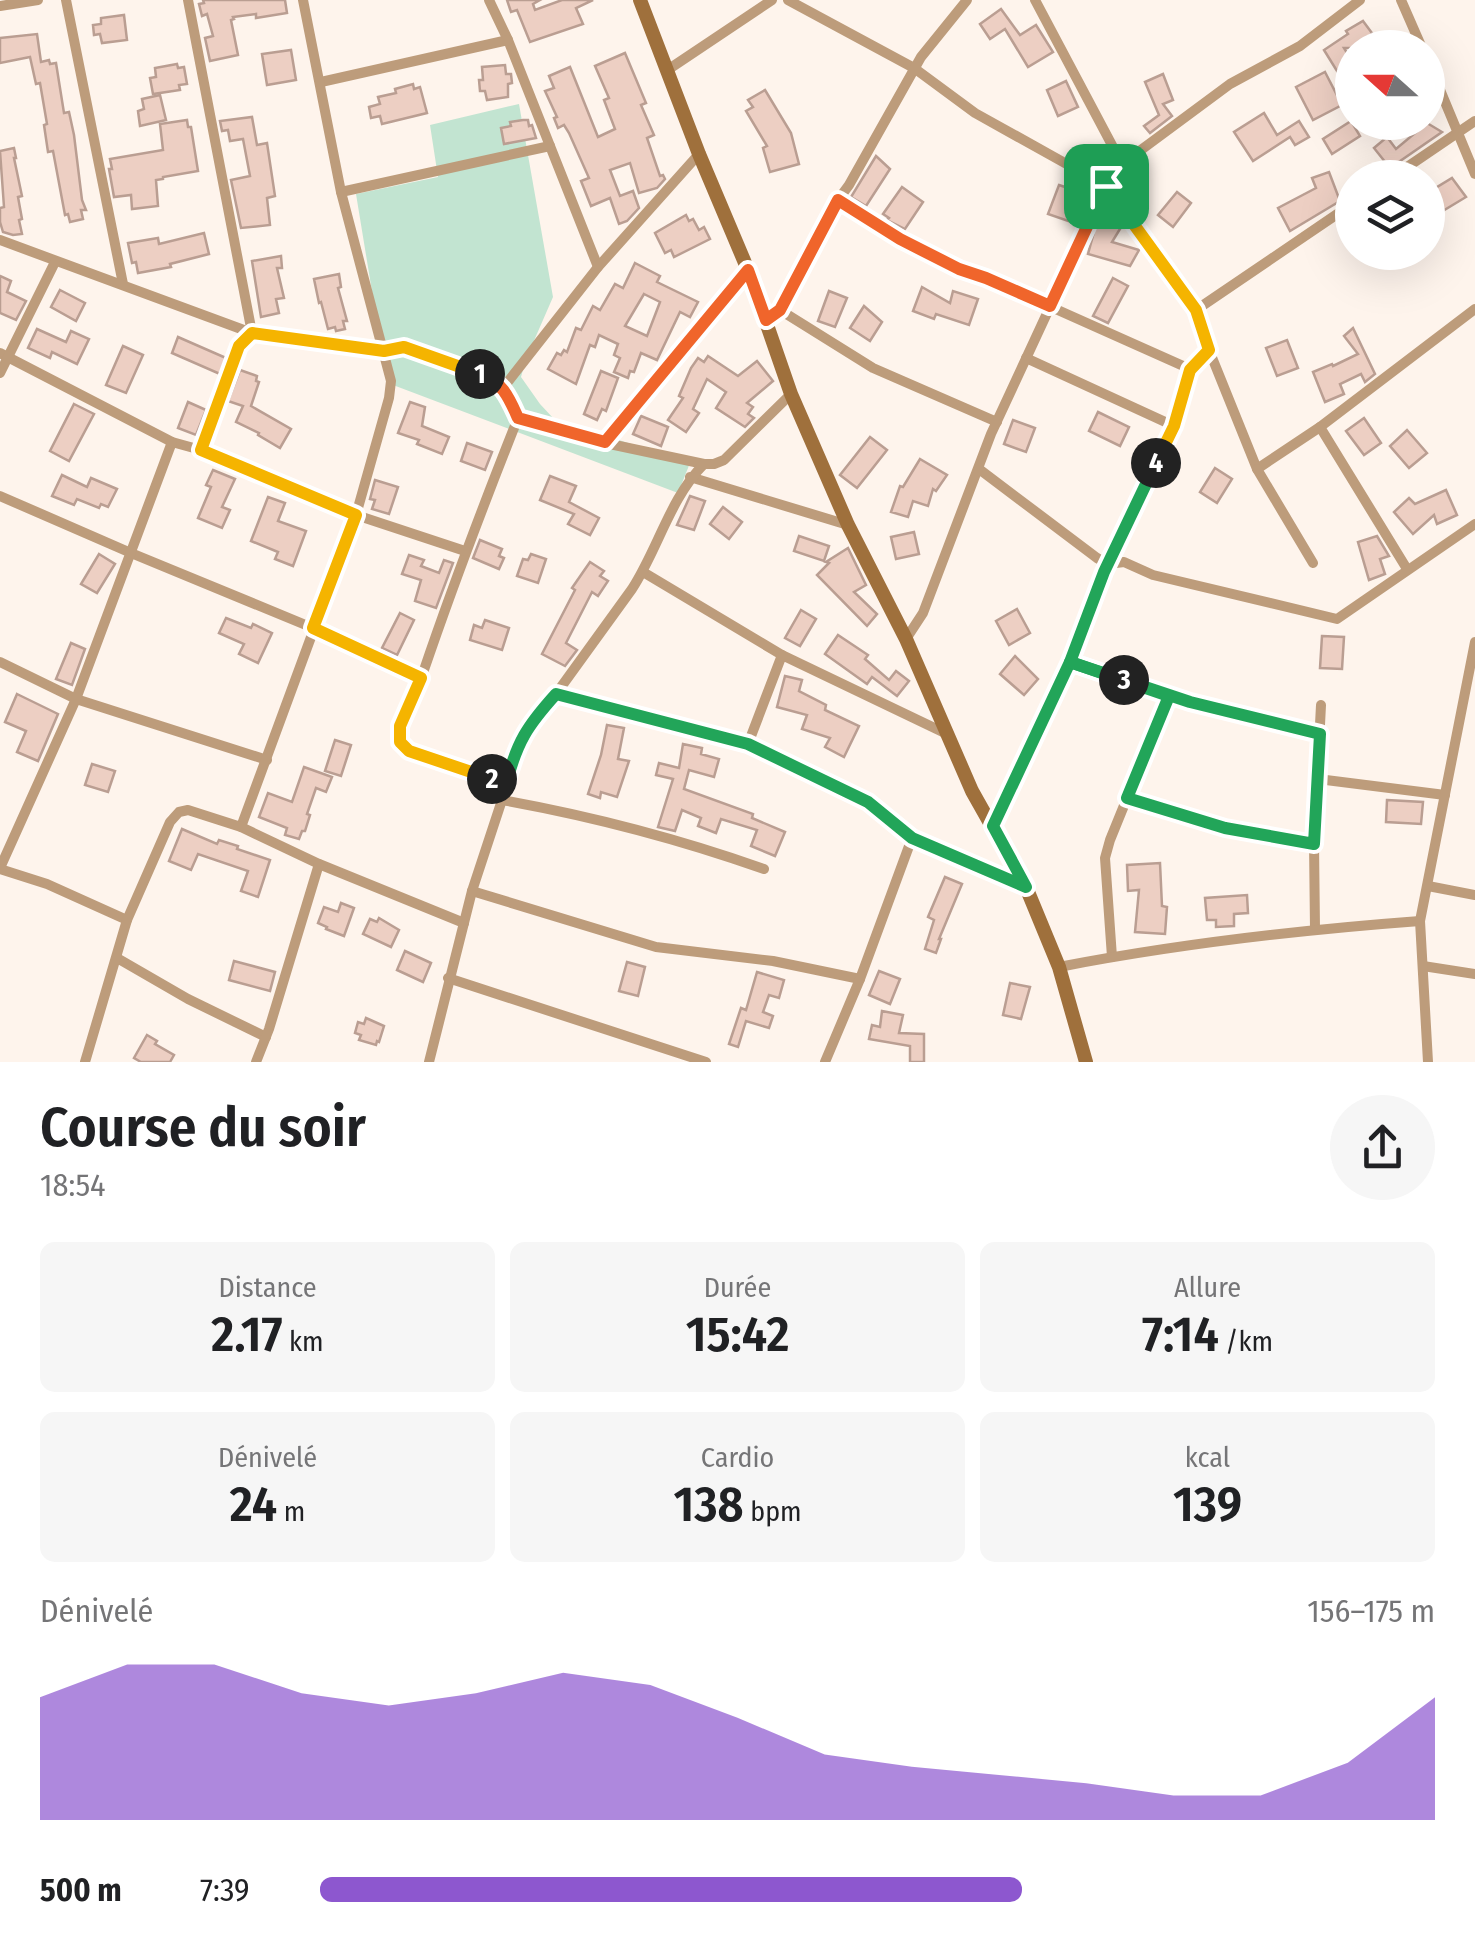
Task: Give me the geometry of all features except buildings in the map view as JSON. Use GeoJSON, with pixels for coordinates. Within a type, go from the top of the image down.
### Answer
{"type":"FeatureCollection","features":[{"type":"Feature","properties":{"kind":"street"},"geometry":{"type":"LineString","coordinates":[[0,6],[38,0]]}},
{"type":"Feature","properties":{"kind":"street"},"geometry":{"type":"LineString","coordinates":[[66,0],[123,284]]}},
{"type":"Feature","properties":{"kind":"street"},"geometry":{"type":"LineString","coordinates":[[188,0],[252,333]]}},
{"type":"Feature","properties":{"kind":"street"},"geometry":{"type":"LineString","coordinates":[[241,827],[356,515],[391,381],[342,192],[303,0]]}},
{"type":"Feature","properties":{"kind":"street"},"geometry":{"type":"LineString","coordinates":[[489,0],[598,267]]}},
{"type":"Feature","properties":{"kind":"street"},"geometry":{"type":"LineString","coordinates":[[640,0],[748,270],[790,394],[848,525],[906,638],[972,791],[1026,887],[1059,967],[1086,1062]]}},
{"type":"Feature","properties":{"kind":"street"},"geometry":{"type":"LineString","coordinates":[[666,71],[772,0]]}},
{"type":"Feature","properties":{"kind":"street"},"geometry":{"type":"LineString","coordinates":[[788,0],[915,68],[975,112],[1106,186],[1196,310],[1256,469],[1313,563]]}},
{"type":"Feature","properties":{"kind":"street"},"geometry":{"type":"LineString","coordinates":[[766,320],[780,310],[915,68],[967,0]]}},
{"type":"Feature","properties":{"kind":"street"},"geometry":{"type":"LineString","coordinates":[[1035,0],[1122,164]]}},
{"type":"Feature","properties":{"kind":"street"},"geometry":{"type":"LineString","coordinates":[[906,638],[923,613],[996,422],[1106,186],[1122,164],[1230,84],[1300,46],[1360,0]]}},
{"type":"Feature","properties":{"kind":"street"},"geometry":{"type":"LineString","coordinates":[[1401,0],[1414,30]]}},
{"type":"Feature","properties":{"kind":"street"},"geometry":{"type":"LineString","coordinates":[[322,82],[508,40]]}},
{"type":"Feature","properties":{"kind":"street"},"geometry":{"type":"LineString","coordinates":[[1445,100],[1475,174]]}},
{"type":"Feature","properties":{"kind":"street"},"geometry":{"type":"LineString","coordinates":[[1418,160],[1475,121]]}},
{"type":"Feature","properties":{"kind":"street"},"geometry":{"type":"LineString","coordinates":[[342,192],[550,146]]}},
{"type":"Feature","properties":{"kind":"street"},"geometry":{"type":"LineString","coordinates":[[503,388],[598,267],[700,154]]}},
{"type":"Feature","properties":{"kind":"street"},"geometry":{"type":"LineString","coordinates":[[838,200],[900,239],[959,269],[1190,370]]}},
{"type":"Feature","properties":{"kind":"street"},"geometry":{"type":"LineString","coordinates":[[1196,310],[1335,216]]}},
{"type":"Feature","properties":{"kind":"street"},"geometry":{"type":"LineString","coordinates":[[0,240],[252,333],[384,351],[404,347],[492,378],[503,388],[518,418],[704,464],[724,460],[790,394]]}},
{"type":"Feature","properties":{"kind":"street"},"geometry":{"type":"LineString","coordinates":[[0,372],[4,355],[55,262]]}},
{"type":"Feature","properties":{"kind":"street"},"geometry":{"type":"LineString","coordinates":[[605,442],[748,270]]}},
{"type":"Feature","properties":{"kind":"street"},"geometry":{"type":"LineString","coordinates":[[1256,469],[1320,427],[1475,309]]}},
{"type":"Feature","properties":{"kind":"street"},"geometry":{"type":"LineString","coordinates":[[780,310],[873,368],[996,422]]}},
{"type":"Feature","properties":{"kind":"street"},"geometry":{"type":"LineString","coordinates":[[201,450],[239,346],[252,333]]}},
{"type":"Feature","properties":{"kind":"street"},"geometry":{"type":"LineString","coordinates":[[993,826],[1070,662],[1108,564],[1174,426],[1190,370],[1209,350]]}},
{"type":"Feature","properties":{"kind":"street"},"geometry":{"type":"LineString","coordinates":[[4,355],[172,442],[201,450],[356,515],[465,550]]}},
{"type":"Feature","properties":{"kind":"street"},"geometry":{"type":"LineString","coordinates":[[1026,358],[1174,426]]}},
{"type":"Feature","properties":{"kind":"street"},"geometry":{"type":"LineString","coordinates":[[506,784],[409,751],[400,742],[400,726],[518,418]]}},
{"type":"Feature","properties":{"kind":"street"},"geometry":{"type":"LineString","coordinates":[[1320,427],[1407,569]]}},
{"type":"Feature","properties":{"kind":"street"},"geometry":{"type":"LineString","coordinates":[[127,920],[46,884],[0,869],[76,699],[172,442]]}},
{"type":"Feature","properties":{"kind":"street"},"geometry":{"type":"LineString","coordinates":[[429,1062],[448,978],[512,758],[528,724],[556,694],[643,572],[690,477],[704,464]]}},
{"type":"Feature","properties":{"kind":"street"},"geometry":{"type":"LineString","coordinates":[[979,470],[1108,564],[1124,562],[1153,575],[1337,619],[1475,524]]}},
{"type":"Feature","properties":{"kind":"street"},"geometry":{"type":"LineString","coordinates":[[690,477],[848,525]]}},
{"type":"Feature","properties":{"kind":"street"},"geometry":{"type":"LineString","coordinates":[[0,496],[313,628],[421,678]]}},
{"type":"Feature","properties":{"kind":"street"},"geometry":{"type":"LineString","coordinates":[[643,572],[782,654],[948,734]]}},
{"type":"Feature","properties":{"kind":"street"},"geometry":{"type":"LineString","coordinates":[[1428,1062],[1420,921],[1475,642]]}},
{"type":"Feature","properties":{"kind":"street"},"geometry":{"type":"LineString","coordinates":[[748,744],[782,654]]}},
{"type":"Feature","properties":{"kind":"street"},"geometry":{"type":"LineString","coordinates":[[0,662],[76,699],[267,760]]}},
{"type":"Feature","properties":{"kind":"street"},"geometry":{"type":"LineString","coordinates":[[1070,662],[1169,696],[1320,734]]}},
{"type":"Feature","properties":{"kind":"street"},"geometry":{"type":"LineString","coordinates":[[556,694],[748,744],[868,802],[912,838],[1026,887]]}},
{"type":"Feature","properties":{"kind":"street"},"geometry":{"type":"LineString","coordinates":[[1112,957],[1105,858],[1169,696]]}},
{"type":"Feature","properties":{"kind":"street"},"geometry":{"type":"LineString","coordinates":[[1315,928],[1314,844],[1322,706]]}},
{"type":"Feature","properties":{"kind":"street"},"geometry":{"type":"LineString","coordinates":[[1318,779],[1445,795]]}},
{"type":"Feature","properties":{"kind":"street"},"geometry":{"type":"LineString","coordinates":[[1127,798],[1225,828],[1314,844]]}},
{"type":"Feature","properties":{"kind":"street"},"geometry":{"type":"LineString","coordinates":[[502,800],[578,814],[719,853],[764,870]]}},
{"type":"Feature","properties":{"kind":"street"},"geometry":{"type":"LineString","coordinates":[[85,1062],[127,920],[170,822],[179,812],[188,810],[241,827],[464,924]]}},
{"type":"Feature","properties":{"kind":"street"},"geometry":{"type":"LineString","coordinates":[[826,1062],[912,838]]}},
{"type":"Feature","properties":{"kind":"street"},"geometry":{"type":"LineString","coordinates":[[256,1062],[319,864]]}},
{"type":"Feature","properties":{"kind":"street"},"geometry":{"type":"LineString","coordinates":[[1428,886],[1475,895]]}},
{"type":"Feature","properties":{"kind":"street"},"geometry":{"type":"LineString","coordinates":[[472,891],[656,947],[773,961],[860,979]]}},
{"type":"Feature","properties":{"kind":"street"},"geometry":{"type":"LineString","coordinates":[[1059,967],[1315,928],[1420,921]]}},
{"type":"Feature","properties":{"kind":"street"},"geometry":{"type":"LineString","coordinates":[[117,958],[188,999],[266,1036]]}},
{"type":"Feature","properties":{"kind":"street"},"geometry":{"type":"LineString","coordinates":[[1423,966],[1475,974]]}},
{"type":"Feature","properties":{"kind":"street"},"geometry":{"type":"LineString","coordinates":[[448,978],[706,1062]]}},
{"type":"Feature","properties":{"kind":"green space"},"geometry":{"type":"Polygon","coordinates":[[[519,104],[553,297],[521,377],[554,419],[690,463],[678,493],[393,385],[379,334],[356,194],[438,177],[430,125],[519,104]]]}},
{"type":"Feature","properties":{"kind":"route"},"geometry":{"type":"LineString","coordinates":[[1106,186],[1050,306],[959,269],[900,239],[838,200],[780,310],[766,320],[748,270],[605,442],[518,418],[503,388],[492,378],[404,347],[384,351],[252,333],[239,346],[201,450],[356,515],[313,628],[421,678],[400,726],[400,742],[409,751],[506,784],[512,758],[528,724],[556,694],[748,744],[868,802],[912,838],[1026,887],[993,826],[1070,662],[1190,702],[1320,734],[1314,844],[1225,828],[1127,798],[1169,696],[1070,662],[1104,572],[1174,426],[1190,370],[1209,350],[1196,310],[1106,186]]}}]}
